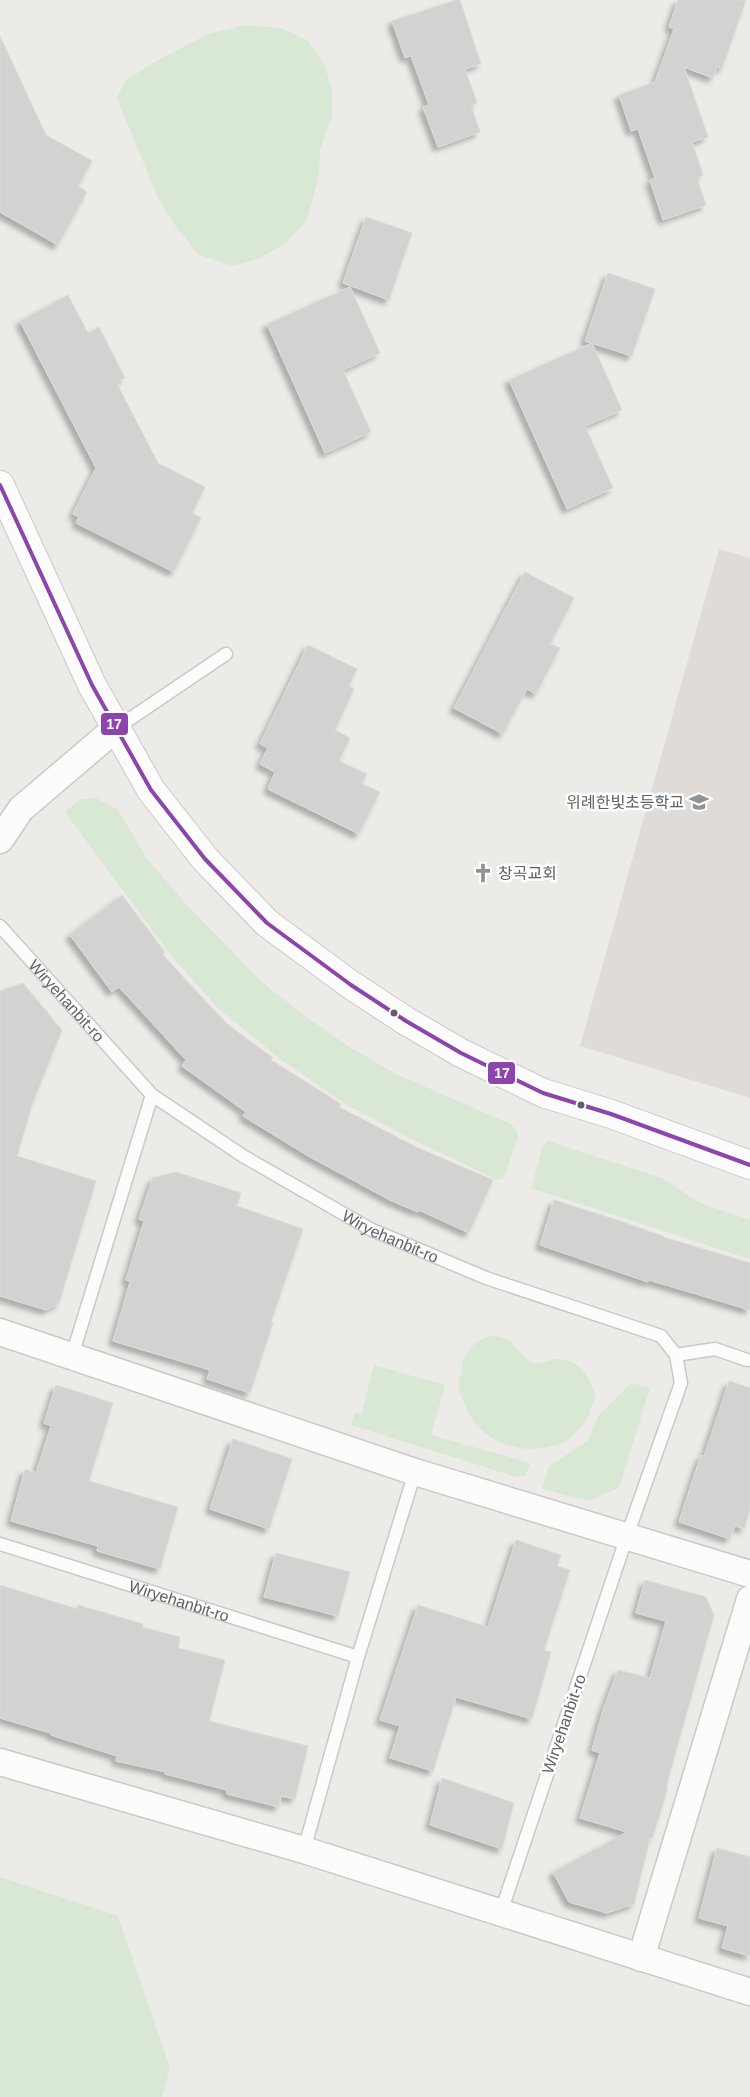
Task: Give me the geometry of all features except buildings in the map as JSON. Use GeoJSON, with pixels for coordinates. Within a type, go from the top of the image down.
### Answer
{"type":"FeatureCollection","features":[{"type":"Feature","properties":{"kind":"street"},"geometry":{"type":"LineString","coordinates":[[0,485],[85,671],[152,790],[205,859],[267,923],[351,985],[406,1021],[461,1053],[543,1093],[610,1114],[750,1164]]}},
{"type":"Feature","properties":{"kind":"street"},"geometry":{"type":"LineString","coordinates":[[0,840],[22,809],[116,729]]}},
{"type":"Feature","properties":{"kind":"street"},"geometry":{"type":"LineString","coordinates":[[0,1332],[415,1472],[750,1574]]}},
{"type":"Feature","properties":{"kind":"street"},"geometry":{"type":"LineString","coordinates":[[642,1958],[750,1599]]}},
{"type":"Feature","properties":{"kind":"street"},"geometry":{"type":"LineString","coordinates":[[0,1762],[304,1850],[750,1992]]}},
{"type":"Feature","properties":{"kind":"lane"},"geometry":{"type":"LineString","coordinates":[[116,729],[226,654]]}},
{"type":"Feature","properties":{"kind":"lane","name":"Wiryehanbit-ro"},"geometry":{"type":"LineString","coordinates":[[0,926],[152,1095],[243,1156],[370,1229],[486,1278],[661,1336],[676,1355],[681,1383],[627,1536],[501,1912]]}},
{"type":"Feature","properties":{"kind":"lane"},"geometry":{"type":"LineString","coordinates":[[72,1356],[152,1095]]}},
{"type":"Feature","properties":{"kind":"lane"},"geometry":{"type":"LineString","coordinates":[[676,1355],[715,1349],[748,1360]]}},
{"type":"Feature","properties":{"kind":"lane"},"geometry":{"type":"LineString","coordinates":[[304,1850],[358,1657],[415,1472]]}},
{"type":"Feature","properties":{"kind":"lane","name":"Wiryehanbit-ro"},"geometry":{"type":"LineString","coordinates":[[0,1544],[358,1657]]}},
{"type":"Feature","properties":{"kind":"shaded area","name":"위례한빛초등학교"},"geometry":{"type":"Polygon","coordinates":[[[719,549],[750,558],[750,1098],[580,1046],[719,549]]]}},
{"type":"Feature","properties":{"kind":"green space"},"geometry":{"type":"Polygon","coordinates":[[[245,25],[281,28],[307,40],[324,64],[332,90],[332,116],[320,150],[319,175],[307,221],[286,243],[258,259],[233,266],[199,255],[176,227],[158,198],[117,98],[125,81],[158,60],[208,34],[245,25]]]}},
{"type":"Feature","properties":{"kind":"green space"},"geometry":{"type":"Polygon","coordinates":[[[96,798],[118,810],[146,857],[185,903],[262,982],[305,1016],[351,1048],[398,1075],[511,1124],[517,1131],[518,1138],[503,1179],[497,1180],[347,1105],[279,1058],[219,1009],[172,957],[65,812],[80,799],[96,798]]]}},
{"type":"Feature","properties":{"kind":"green space"},"geometry":{"type":"Polygon","coordinates":[[[548,1141],[662,1178],[702,1204],[750,1220],[750,1259],[531,1188],[543,1146],[548,1141]]]}},
{"type":"Feature","properties":{"kind":"green space"},"geometry":{"type":"Polygon","coordinates":[[[490,1336],[505,1338],[533,1363],[556,1359],[564,1360],[578,1366],[588,1377],[596,1399],[590,1409],[590,1414],[572,1437],[550,1447],[520,1448],[506,1445],[481,1430],[462,1399],[459,1389],[459,1378],[462,1374],[463,1360],[468,1350],[480,1340],[490,1336]]]}},
{"type":"Feature","properties":{"kind":"green space"},"geometry":{"type":"Polygon","coordinates":[[[374,1365],[445,1385],[431,1435],[530,1463],[526,1475],[516,1477],[351,1425],[355,1412],[361,1415],[374,1365]]]}},
{"type":"Feature","properties":{"kind":"green space"},"geometry":{"type":"Polygon","coordinates":[[[631,1383],[650,1388],[619,1488],[588,1501],[542,1489],[549,1466],[589,1440],[598,1416],[631,1383]]]}},
{"type":"Feature","properties":{"kind":"green space"},"geometry":{"type":"Polygon","coordinates":[[[0,1877],[118,1916],[170,2068],[162,2097],[0,2097],[0,1877]]]}},
{"type":"Feature","properties":{"kind":"transit line","name":"17"},"geometry":{"type":"LineString","coordinates":[[0,485],[92,685],[151,790],[205,859],[267,923],[351,985],[406,1021],[461,1053],[543,1093],[611,1114],[750,1165]]}},
{"type":"Feature","properties":{"kind":"place","name":"위례한빛초등학교"},"geometry":{"type":"Point","coordinates":[699,802]}},
{"type":"Feature","properties":{"kind":"place","name":"창곡교회"},"geometry":{"type":"Point","coordinates":[483,873]}}]}
